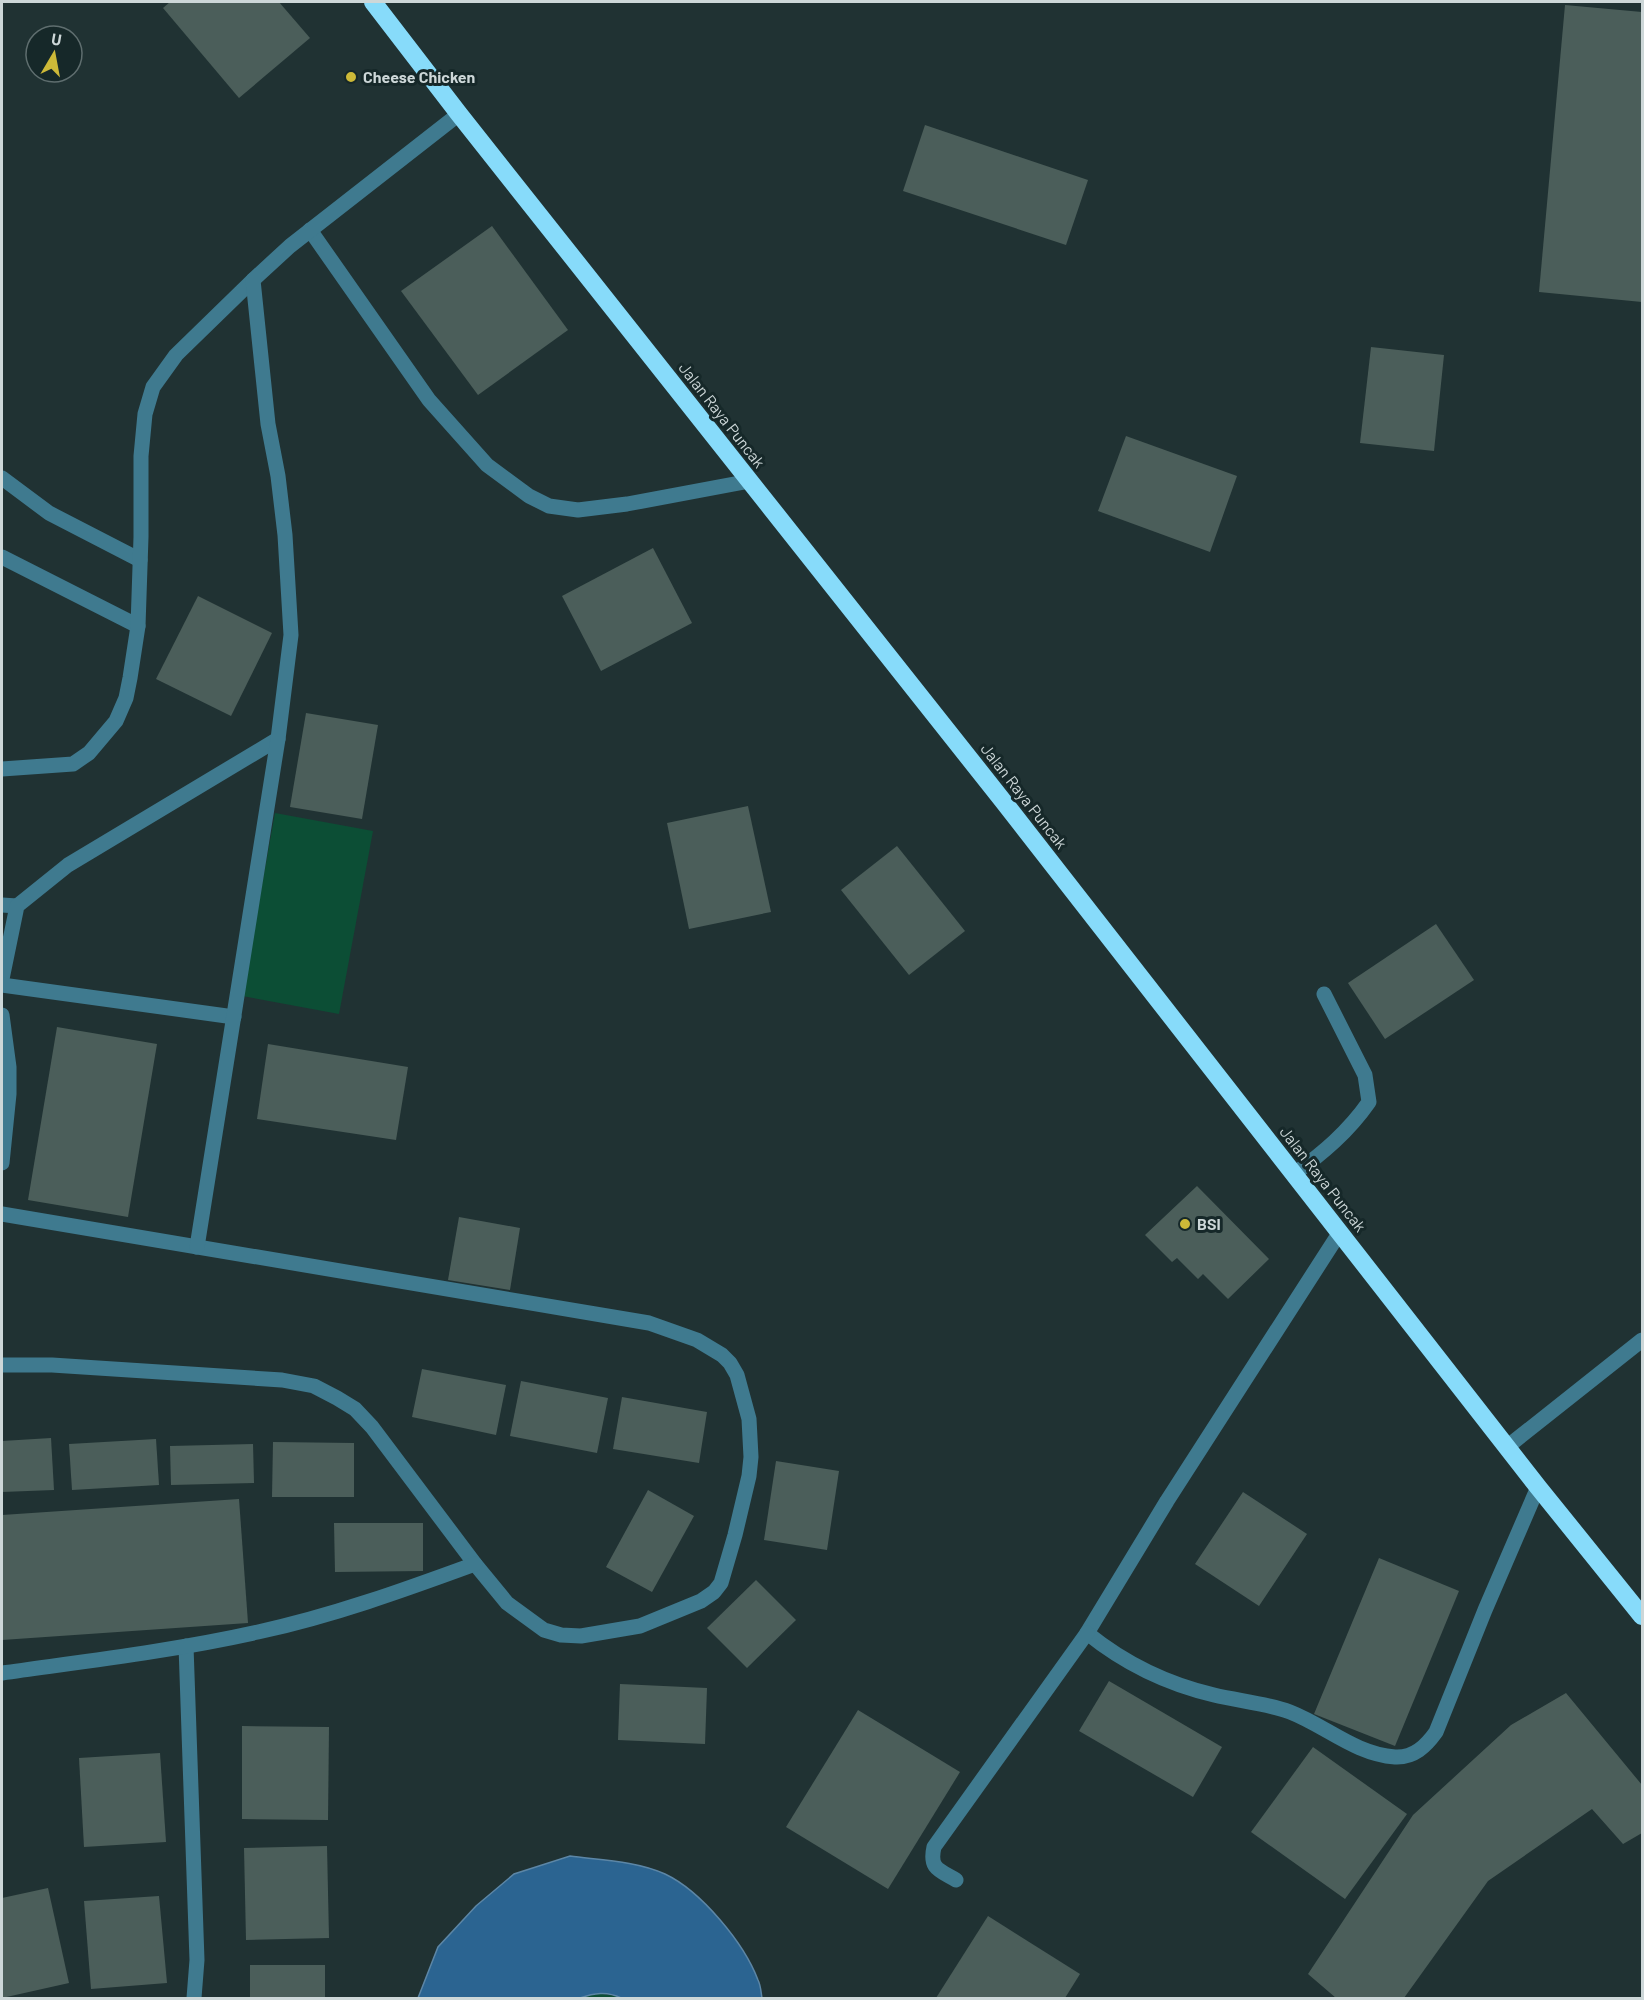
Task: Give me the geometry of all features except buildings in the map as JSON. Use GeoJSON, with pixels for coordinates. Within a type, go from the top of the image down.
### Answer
{"type":"FeatureCollection","features":[{"type":"Feature","properties":{"kind":"highway","name":"Jalan Raya Puncak"},"geometry":{"type":"LineString","coordinates":[[373,2],[459,114],[1003,801],[1538,1487],[1642,1616]]}},
{"type":"Feature","properties":{"kind":"street"},"geometry":{"type":"LineString","coordinates":[[2,769],[73,764],[89,753],[116,721],[126,698],[138,626],[141,456],[145,414],[153,387],[176,355],[253,280],[310,230],[459,114]]}},
{"type":"Feature","properties":{"kind":"street"},"geometry":{"type":"LineString","coordinates":[[310,230],[429,400],[488,465],[529,496],[549,506],[578,510],[627,504],[750,482]]}},
{"type":"Feature","properties":{"kind":"street"},"geometry":{"type":"LineString","coordinates":[[197,1247],[279,739],[291,635],[285,535],[278,476],[268,424],[253,280]]}},
{"type":"Feature","properties":{"kind":"street"},"geometry":{"type":"LineString","coordinates":[[2,478],[49,513],[140,560]]}},
{"type":"Feature","properties":{"kind":"street"},"geometry":{"type":"LineString","coordinates":[[2,557],[138,626]]}},
{"type":"Feature","properties":{"kind":"street"},"geometry":{"type":"LineString","coordinates":[[2,979],[9,906],[68,866],[279,739]]}},
{"type":"Feature","properties":{"kind":"street"},"geometry":{"type":"LineString","coordinates":[[2,985],[234,1017]]}},
{"type":"Feature","properties":{"kind":"street"},"geometry":{"type":"LineString","coordinates":[[1294,1174],[1329,1148],[1360,1116],[1370,1102],[1365,1075],[1324,994]]}},
{"type":"Feature","properties":{"kind":"street"},"geometry":{"type":"LineString","coordinates":[[2,1015],[9,1067],[9,1094],[2,1163]]}},
{"type":"Feature","properties":{"kind":"street"},"geometry":{"type":"LineString","coordinates":[[2,1214],[649,1323],[697,1340],[722,1355],[730,1363],[737,1375],[749,1419],[751,1457],[749,1476],[721,1583],[714,1592],[701,1601],[640,1626],[588,1636],[561,1635],[544,1630],[507,1603],[355,1408],[314,1386],[257,1377],[52,1365],[2,1365]]}},
{"type":"Feature","properties":{"kind":"street"},"geometry":{"type":"LineString","coordinates":[[956,1880],[935,1868],[934,1846],[1087,1633],[1173,1491],[1340,1232]]}},
{"type":"Feature","properties":{"kind":"street"},"geometry":{"type":"LineString","coordinates":[[1507,1447],[1642,1340]]}},
{"type":"Feature","properties":{"kind":"street"},"geometry":{"type":"LineString","coordinates":[[1087,1633],[1142,1670],[1172,1683],[1212,1695],[1290,1712],[1349,1744],[1384,1755],[1408,1756],[1427,1745],[1436,1732],[1538,1487]]}},
{"type":"Feature","properties":{"kind":"street"},"geometry":{"type":"LineString","coordinates":[[2,1673],[186,1646],[260,1632],[421,1584],[475,1564]]}},
{"type":"Feature","properties":{"kind":"street"},"geometry":{"type":"LineString","coordinates":[[186,1646],[197,1960],[194,1998]]}},
{"type":"Feature","properties":{"kind":"green space"},"geometry":{"type":"Polygon","coordinates":[[[275,813],[373,831],[339,1014],[242,996],[275,813]]]}},
{"type":"Feature","properties":{"kind":"green space"},"geometry":{"type":"Polygon","coordinates":[[[595,1993],[616,1996],[621,1998],[580,1998],[595,1993]]]}},
{"type":"Feature","properties":{"kind":"water"},"geometry":{"type":"Polygon","coordinates":[[[570,1856],[643,1866],[679,1882],[707,1905],[743,1950],[759,1982],[762,1998],[621,1998],[611,1994],[600,1994],[580,1998],[418,1998],[438,1947],[476,1906],[514,1874],[570,1856]]]}},
{"type":"Feature","properties":{"kind":"place","name":"Cheese Chicken"},"geometry":{"type":"Point","coordinates":[351,77]}},
{"type":"Feature","properties":{"kind":"place","name":"BSI"},"geometry":{"type":"Point","coordinates":[1185,1224]}}]}
